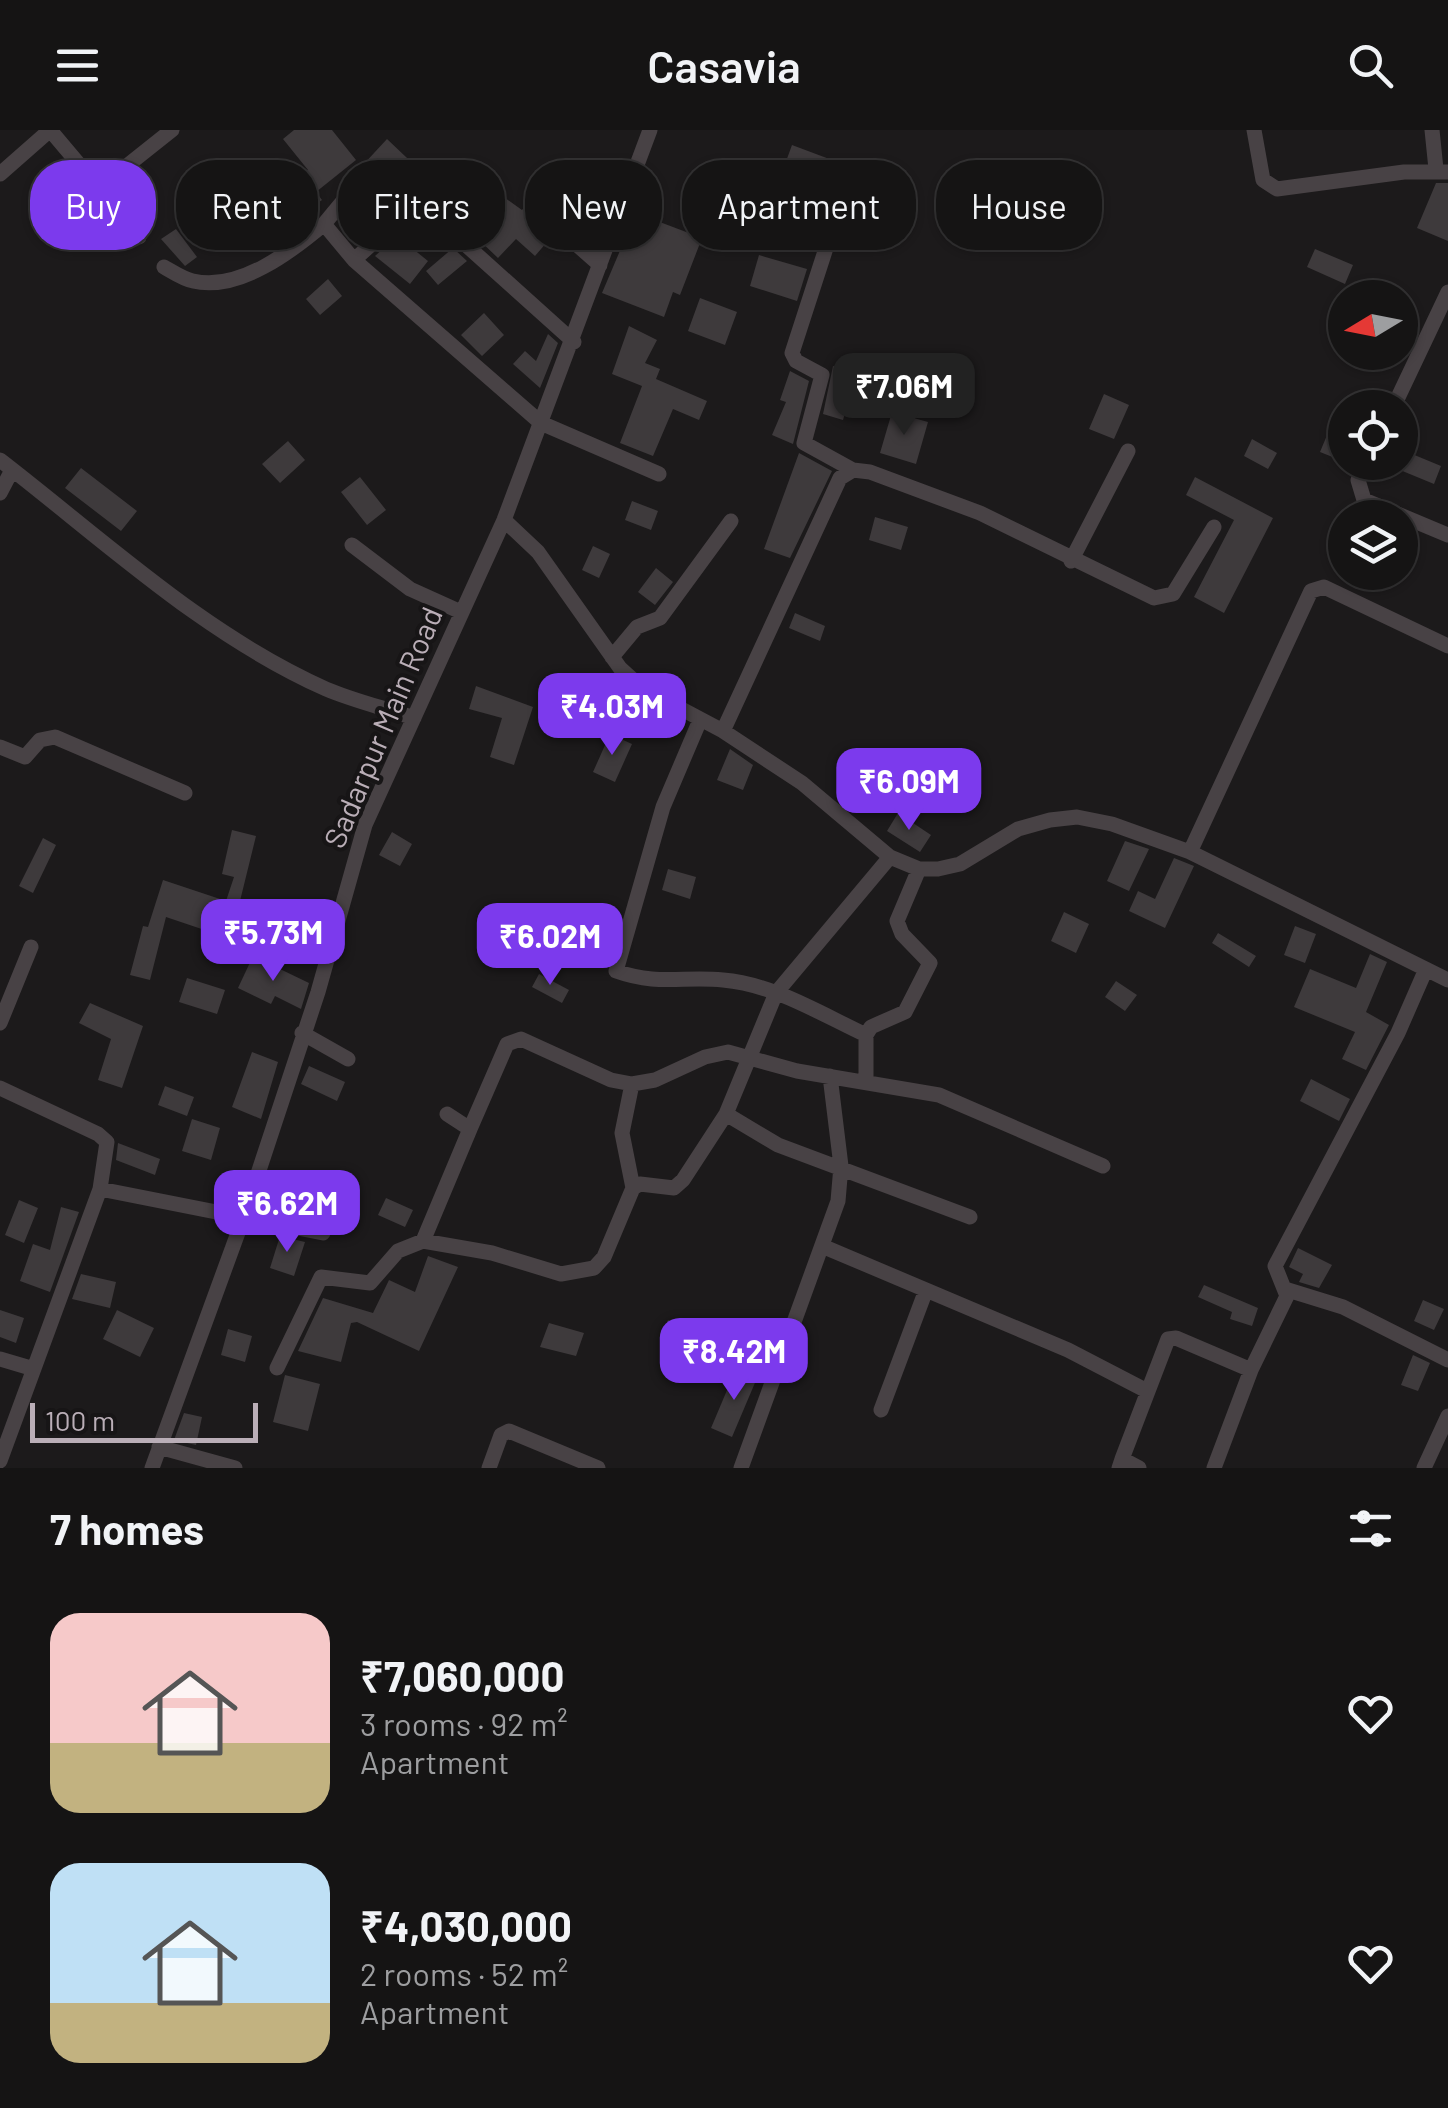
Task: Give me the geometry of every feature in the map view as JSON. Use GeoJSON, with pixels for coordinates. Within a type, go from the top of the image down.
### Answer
{"type":"FeatureCollection","features":[{"type":"Feature","properties":{"kind":"street"},"geometry":{"type":"LineString","coordinates":[[0,174],[50,130],[75,160]]}},
{"type":"Feature","properties":{"kind":"street"},"geometry":{"type":"LineString","coordinates":[[134,160],[172,130]]}},
{"type":"Feature","properties":{"kind":"street"},"geometry":{"type":"LineString","coordinates":[[1254,130],[1263,180],[1277,189],[1442,171],[1432,130]]}},
{"type":"Feature","properties":{"kind":"street","name":"Sadarpur Main Road"},"geometry":{"type":"LineString","coordinates":[[152,1468],[242,1219],[366,825],[504,520],[574,342],[643,134]]}},
{"type":"Feature","properties":{"kind":"street"},"geometry":{"type":"LineString","coordinates":[[164,268],[193,281],[217,282],[254,271],[295,249],[338,207]]}},
{"type":"Feature","properties":{"kind":"street"},"geometry":{"type":"LineString","coordinates":[[324,224],[354,260],[541,423],[659,474]]}},
{"type":"Feature","properties":{"kind":"street"},"geometry":{"type":"LineString","coordinates":[[354,260],[365,250]]}},
{"type":"Feature","properties":{"kind":"street"},"geometry":{"type":"LineString","coordinates":[[472,250],[574,342]]}},
{"type":"Feature","properties":{"kind":"street"},"geometry":{"type":"LineString","coordinates":[[583,250],[600,265]]}},
{"type":"Feature","properties":{"kind":"street"},"geometry":{"type":"LineString","coordinates":[[825,250],[792,353],[796,362],[817,370],[823,383],[804,443],[854,470],[870,472],[980,513],[1071,560],[1164,599],[1173,594],[1214,528]]}},
{"type":"Feature","properties":{"kind":"street"},"geometry":{"type":"LineString","coordinates":[[1402,390],[1448,292]]}},
{"type":"Feature","properties":{"kind":"street"},"geometry":{"type":"LineString","coordinates":[[1071,560],[1128,451]]}},
{"type":"Feature","properties":{"kind":"street"},"geometry":{"type":"LineString","coordinates":[[0,492],[6,465],[132,568],[267,659],[328,690],[414,718]]}},
{"type":"Feature","properties":{"kind":"street"},"geometry":{"type":"LineString","coordinates":[[722,731],[820,513],[840,478],[854,470]]}},
{"type":"Feature","properties":{"kind":"street"},"geometry":{"type":"LineString","coordinates":[[1358,480],[1364,500],[1448,535]]}},
{"type":"Feature","properties":{"kind":"street"},"geometry":{"type":"LineString","coordinates":[[504,520],[571,594],[612,657],[642,688],[722,731],[802,783],[890,857],[919,868],[960,864],[1018,829],[1077,817],[1112,824],[1190,852],[1448,980]]}},
{"type":"Feature","properties":{"kind":"street"},"geometry":{"type":"LineString","coordinates":[[612,657],[637,627],[660,618],[732,521]]}},
{"type":"Feature","properties":{"kind":"street"},"geometry":{"type":"LineString","coordinates":[[352,545],[410,589],[462,612]]}},
{"type":"Feature","properties":{"kind":"street"},"geometry":{"type":"LineString","coordinates":[[1190,852],[1311,591],[1324,587],[1448,646]]}},
{"type":"Feature","properties":{"kind":"street"},"geometry":{"type":"LineString","coordinates":[[700,720],[663,808],[616,971],[656,982],[720,979],[776,993],[866,1034]]}},
{"type":"Feature","properties":{"kind":"street"},"geometry":{"type":"LineString","coordinates":[[0,748],[25,757],[40,740],[55,737],[185,793]]}},
{"type":"Feature","properties":{"kind":"street"},"geometry":{"type":"LineString","coordinates":[[633,1188],[640,1184],[674,1188],[726,1114],[776,993],[890,857]]}},
{"type":"Feature","properties":{"kind":"street"},"geometry":{"type":"LineString","coordinates":[[866,1080],[866,1034],[872,1027],[901,1016],[929,969],[928,957],[902,934],[897,921],[919,868]]}},
{"type":"Feature","properties":{"kind":"street"},"geometry":{"type":"LineString","coordinates":[[0,1023],[31,947]]}},
{"type":"Feature","properties":{"kind":"street"},"geometry":{"type":"LineString","coordinates":[[1426,969],[1398,1032],[1275,1266],[1277,1277],[1288,1290],[1343,1307],[1448,1360]]}},
{"type":"Feature","properties":{"kind":"street"},"geometry":{"type":"LineString","coordinates":[[302,1034],[348,1059]]}},
{"type":"Feature","properties":{"kind":"street"},"geometry":{"type":"LineString","coordinates":[[423,1241],[507,1044],[514,1039],[612,1080],[632,1084],[655,1080],[705,1056],[728,1052],[749,1055],[774,1066],[866,1080],[952,1099],[1103,1166]]}},
{"type":"Feature","properties":{"kind":"street"},"geometry":{"type":"LineString","coordinates":[[741,1468],[838,1201],[841,1166],[830,1076]]}},
{"type":"Feature","properties":{"kind":"street"},"geometry":{"type":"LineString","coordinates":[[277,1368],[321,1277],[370,1283],[398,1251],[423,1241],[492,1252],[561,1274],[581,1274],[604,1257],[633,1188],[622,1133],[632,1084]]}},
{"type":"Feature","properties":{"kind":"street"},"geometry":{"type":"LineString","coordinates":[[0,1088],[106,1142],[100,1189],[0,1460]]}},
{"type":"Feature","properties":{"kind":"street"},"geometry":{"type":"LineString","coordinates":[[447,1114],[470,1129]]}},
{"type":"Feature","properties":{"kind":"street"},"geometry":{"type":"LineString","coordinates":[[726,1114],[778,1145],[970,1216]]}},
{"type":"Feature","properties":{"kind":"street"},"geometry":{"type":"LineString","coordinates":[[100,1189],[323,1233]]}},
{"type":"Feature","properties":{"kind":"street"},"geometry":{"type":"LineString","coordinates":[[822,1246],[1068,1350],[1147,1391]]}},
{"type":"Feature","properties":{"kind":"street"},"geometry":{"type":"LineString","coordinates":[[881,1410],[926,1290]]}},
{"type":"Feature","properties":{"kind":"street"},"geometry":{"type":"LineString","coordinates":[[1214,1468],[1251,1370],[1288,1290]]}},
{"type":"Feature","properties":{"kind":"street"},"geometry":{"type":"LineString","coordinates":[[1138,1468],[1121,1464],[1168,1338],[1251,1370]]}},
{"type":"Feature","properties":{"kind":"street"},"geometry":{"type":"LineString","coordinates":[[0,1359],[34,1370]]}},
{"type":"Feature","properties":{"kind":"street"},"geometry":{"type":"LineString","coordinates":[[1424,1468],[1448,1416]]}},
{"type":"Feature","properties":{"kind":"street"},"geometry":{"type":"LineString","coordinates":[[489,1468],[500,1435],[509,1431],[598,1468]]}},
{"type":"Feature","properties":{"kind":"street"},"geometry":{"type":"LineString","coordinates":[[159,1447],[235,1468]]}},
{"type":"Feature","properties":{"kind":"building"},"geometry":{"type":"Polygon","coordinates":[[[294,130],[332,130],[356,160],[338,160],[338,174],[318,190],[318,160],[300,160],[283,139],[294,130]]]}},
{"type":"Feature","properties":{"kind":"building"},"geometry":{"type":"Polygon","coordinates":[[[387,139],[409,160],[368,160],[387,139]]]}},
{"type":"Feature","properties":{"kind":"building"},"geometry":{"type":"Polygon","coordinates":[[[792,145],[832,160],[787,160],[792,145]]]}},
{"type":"Feature","properties":{"kind":"building"},"geometry":{"type":"Polygon","coordinates":[[[1436,183],[1448,183],[1448,241],[1417,228],[1436,183]]]}},
{"type":"Feature","properties":{"kind":"building"},"geometry":{"type":"Polygon","coordinates":[[[505,198],[522,210],[525,206],[525,247],[516,239],[498,258],[490,250],[505,250],[505,198]]]}},
{"type":"Feature","properties":{"kind":"building"},"geometry":{"type":"Polygon","coordinates":[[[662,223],[682,230],[682,250],[697,250],[680,295],[673,292],[664,317],[602,293],[620,250],[662,250],[662,223]]]}},
{"type":"Feature","properties":{"kind":"building"},"geometry":{"type":"Polygon","coordinates":[[[176,229],[176,250],[192,250],[197,257],[185,266],[161,239],[176,229]]]}},
{"type":"Feature","properties":{"kind":"building"},"geometry":{"type":"Polygon","coordinates":[[[1315,249],[1353,265],[1347,280],[1336,280],[1307,267],[1315,249]]]}},
{"type":"Feature","properties":{"kind":"building"},"geometry":{"type":"Polygon","coordinates":[[[382,250],[414,250],[428,261],[410,284],[375,256],[382,250]]]}},
{"type":"Feature","properties":{"kind":"building"},"geometry":{"type":"Polygon","coordinates":[[[451,250],[467,261],[438,285],[426,271],[451,250]]]}},
{"type":"Feature","properties":{"kind":"building"},"geometry":{"type":"Polygon","coordinates":[[[759,255],[807,269],[797,301],[750,286],[759,255]]]}},
{"type":"Feature","properties":{"kind":"building"},"geometry":{"type":"Polygon","coordinates":[[[328,279],[342,296],[320,315],[306,299],[328,279]]]}},
{"type":"Feature","properties":{"kind":"building"},"geometry":{"type":"Polygon","coordinates":[[[700,298],[737,312],[725,345],[688,331],[700,298]]]}},
{"type":"Feature","properties":{"kind":"building"},"geometry":{"type":"Polygon","coordinates":[[[484,313],[504,335],[482,356],[461,335],[484,313]]]}},
{"type":"Feature","properties":{"kind":"building"},"geometry":{"type":"Polygon","coordinates":[[[629,326],[657,340],[645,363],[660,369],[656,379],[707,401],[699,420],[673,409],[653,456],[620,443],[642,386],[612,374],[629,326]]]}},
{"type":"Feature","properties":{"kind":"building"},"geometry":{"type":"Polygon","coordinates":[[[548,334],[558,343],[540,388],[513,364],[525,351],[536,361],[548,334]]]}},
{"type":"Feature","properties":{"kind":"building"},"geometry":{"type":"Polygon","coordinates":[[[833,366],[857,373],[843,420],[823,414],[833,366]]]}},
{"type":"Feature","properties":{"kind":"building"},"geometry":{"type":"Polygon","coordinates":[[[790,371],[809,381],[793,444],[772,435],[786,402],[780,400],[790,371]]]}},
{"type":"Feature","properties":{"kind":"building"},"geometry":{"type":"Polygon","coordinates":[[[1104,394],[1129,405],[1114,439],[1089,429],[1104,394]]]}},
{"type":"Feature","properties":{"kind":"building"},"geometry":{"type":"Polygon","coordinates":[[[892,412],[928,422],[916,464],[880,453],[892,412]]]}},
{"type":"Feature","properties":{"kind":"building"},"geometry":{"type":"Polygon","coordinates":[[[1328,433],[1328,455],[1320,452],[1328,433]]]}},
{"type":"Feature","properties":{"kind":"building"},"geometry":{"type":"Polygon","coordinates":[[[1252,439],[1277,453],[1268,469],[1244,456],[1252,439]]]}},
{"type":"Feature","properties":{"kind":"building"},"geometry":{"type":"Polygon","coordinates":[[[288,441],[305,460],[280,483],[262,464],[288,441]]]}},
{"type":"Feature","properties":{"kind":"building"},"geometry":{"type":"Polygon","coordinates":[[[799,453],[832,471],[790,558],[764,549],[799,453]]]}},
{"type":"Feature","properties":{"kind":"building"},"geometry":{"type":"Polygon","coordinates":[[[1418,456],[1441,466],[1434,484],[1418,477],[1418,456]]]}},
{"type":"Feature","properties":{"kind":"building"},"geometry":{"type":"Polygon","coordinates":[[[81,468],[137,511],[121,531],[65,488],[81,468]]]}},
{"type":"Feature","properties":{"kind":"building"},"geometry":{"type":"Polygon","coordinates":[[[360,477],[386,510],[367,525],[341,492],[360,477]]]}},
{"type":"Feature","properties":{"kind":"building"},"geometry":{"type":"Polygon","coordinates":[[[1195,477],[1273,518],[1224,613],[1194,597],[1234,520],[1186,495],[1195,477]]]}},
{"type":"Feature","properties":{"kind":"building"},"geometry":{"type":"Polygon","coordinates":[[[632,501],[658,511],[651,530],[625,520],[632,501]]]}},
{"type":"Feature","properties":{"kind":"building"},"geometry":{"type":"Polygon","coordinates":[[[875,517],[908,527],[901,550],[869,540],[875,517]]]}},
{"type":"Feature","properties":{"kind":"building"},"geometry":{"type":"Polygon","coordinates":[[[593,546],[610,554],[599,578],[582,570],[593,546]]]}},
{"type":"Feature","properties":{"kind":"building"},"geometry":{"type":"Polygon","coordinates":[[[656,568],[673,582],[655,605],[638,592],[656,568]]]}},
{"type":"Feature","properties":{"kind":"building"},"geometry":{"type":"Polygon","coordinates":[[[795,613],[825,626],[820,641],[789,628],[795,613]]]}},
{"type":"Feature","properties":{"kind":"building"},"geometry":{"type":"Polygon","coordinates":[[[476,686],[533,707],[514,765],[490,757],[502,718],[469,709],[476,686]]]}},
{"type":"Feature","properties":{"kind":"building"},"geometry":{"type":"Polygon","coordinates":[[[610,734],[632,744],[615,782],[593,772],[610,734]]]}},
{"type":"Feature","properties":{"kind":"building"},"geometry":{"type":"Polygon","coordinates":[[[730,749],[753,765],[743,790],[717,780],[730,749]]]}},
{"type":"Feature","properties":{"kind":"building"},"geometry":{"type":"Polygon","coordinates":[[[921,762],[949,773],[936,807],[908,796],[921,762]]]}},
{"type":"Feature","properties":{"kind":"building"},"geometry":{"type":"Polygon","coordinates":[[[898,813],[931,835],[920,852],[887,831],[898,813]]]}},
{"type":"Feature","properties":{"kind":"building"},"geometry":{"type":"Polygon","coordinates":[[[232,830],[256,836],[240,901],[265,910],[252,946],[166,917],[150,980],[130,975],[143,926],[148,927],[163,880],[226,901],[234,877],[222,874],[232,830]]]}},
{"type":"Feature","properties":{"kind":"building"},"geometry":{"type":"Polygon","coordinates":[[[392,832],[412,844],[400,866],[379,855],[392,832]]]}},
{"type":"Feature","properties":{"kind":"building"},"geometry":{"type":"Polygon","coordinates":[[[43,838],[56,845],[33,893],[19,886],[43,838]]]}},
{"type":"Feature","properties":{"kind":"building"},"geometry":{"type":"Polygon","coordinates":[[[1125,841],[1149,849],[1129,891],[1107,881],[1125,841]]]}},
{"type":"Feature","properties":{"kind":"building"},"geometry":{"type":"Polygon","coordinates":[[[1174,858],[1194,866],[1165,928],[1129,911],[1138,891],[1155,899],[1174,858]]]}},
{"type":"Feature","properties":{"kind":"building"},"geometry":{"type":"Polygon","coordinates":[[[668,869],[696,877],[690,899],[662,890],[668,869]]]}},
{"type":"Feature","properties":{"kind":"building"},"geometry":{"type":"Polygon","coordinates":[[[1064,912],[1089,924],[1076,953],[1051,941],[1064,912]]]}},
{"type":"Feature","properties":{"kind":"building"},"geometry":{"type":"Polygon","coordinates":[[[1295,926],[1316,934],[1305,963],[1284,955],[1295,926]]]}},
{"type":"Feature","properties":{"kind":"building"},"geometry":{"type":"Polygon","coordinates":[[[1218,933],[1256,956],[1249,967],[1212,943],[1218,933]]]}},
{"type":"Feature","properties":{"kind":"building"},"geometry":{"type":"Polygon","coordinates":[[[1370,954],[1387,962],[1366,1012],[1389,1025],[1366,1070],[1342,1059],[1355,1032],[1294,1007],[1310,969],[1356,988],[1370,954]]]}},
{"type":"Feature","properties":{"kind":"building"},"geometry":{"type":"Polygon","coordinates":[[[253,956],[309,983],[301,1009],[275,996],[271,1004],[238,988],[253,956]]]}},
{"type":"Feature","properties":{"kind":"building"},"geometry":{"type":"Polygon","coordinates":[[[539,974],[569,990],[562,1003],[532,987],[539,974]]]}},
{"type":"Feature","properties":{"kind":"building"},"geometry":{"type":"Polygon","coordinates":[[[187,978],[225,990],[217,1014],[179,1002],[187,978]]]}},
{"type":"Feature","properties":{"kind":"building"},"geometry":{"type":"Polygon","coordinates":[[[1116,981],[1137,995],[1125,1011],[1105,997],[1116,981]]]}},
{"type":"Feature","properties":{"kind":"building"},"geometry":{"type":"Polygon","coordinates":[[[90,1003],[143,1026],[122,1088],[98,1080],[111,1039],[79,1023],[90,1003]]]}},
{"type":"Feature","properties":{"kind":"building"},"geometry":{"type":"Polygon","coordinates":[[[252,1052],[278,1062],[261,1119],[232,1107],[252,1052]]]}},
{"type":"Feature","properties":{"kind":"building"},"geometry":{"type":"Polygon","coordinates":[[[309,1066],[345,1082],[337,1101],[301,1084],[309,1066]]]}},
{"type":"Feature","properties":{"kind":"building"},"geometry":{"type":"Polygon","coordinates":[[[1311,1079],[1350,1099],[1339,1121],[1300,1101],[1311,1079]]]}},
{"type":"Feature","properties":{"kind":"building"},"geometry":{"type":"Polygon","coordinates":[[[165,1086],[194,1097],[187,1116],[158,1105],[165,1086]]]}},
{"type":"Feature","properties":{"kind":"building"},"geometry":{"type":"Polygon","coordinates":[[[192,1119],[220,1128],[211,1160],[182,1151],[192,1119]]]}},
{"type":"Feature","properties":{"kind":"building"},"geometry":{"type":"Polygon","coordinates":[[[118,1143],[160,1159],[155,1175],[116,1160],[118,1143]]]}},
{"type":"Feature","properties":{"kind":"building"},"geometry":{"type":"Polygon","coordinates":[[[386,1198],[413,1210],[405,1227],[378,1215],[386,1198]]]}},
{"type":"Feature","properties":{"kind":"building"},"geometry":{"type":"Polygon","coordinates":[[[19,1200],[38,1208],[24,1243],[5,1235],[19,1200]]]}},
{"type":"Feature","properties":{"kind":"building"},"geometry":{"type":"Polygon","coordinates":[[[61,1207],[79,1212],[50,1292],[20,1281],[33,1244],[50,1250],[61,1207]]]}},
{"type":"Feature","properties":{"kind":"building"},"geometry":{"type":"Polygon","coordinates":[[[280,1236],[305,1242],[294,1276],[270,1268],[280,1236]]]}},
{"type":"Feature","properties":{"kind":"building"},"geometry":{"type":"Polygon","coordinates":[[[1298,1248],[1332,1265],[1319,1288],[1299,1282],[1303,1274],[1289,1267],[1298,1248]]]}},
{"type":"Feature","properties":{"kind":"building"},"geometry":{"type":"Polygon","coordinates":[[[428,1256],[458,1267],[419,1351],[357,1322],[351,1323],[341,1362],[298,1351],[323,1298],[373,1313],[389,1280],[415,1292],[428,1256]]]}},
{"type":"Feature","properties":{"kind":"building"},"geometry":{"type":"Polygon","coordinates":[[[81,1274],[116,1282],[110,1308],[72,1299],[81,1274]]]}},
{"type":"Feature","properties":{"kind":"building"},"geometry":{"type":"Polygon","coordinates":[[[1204,1285],[1258,1308],[1252,1326],[1230,1319],[1232,1312],[1198,1297],[1204,1285]]]}},
{"type":"Feature","properties":{"kind":"building"},"geometry":{"type":"Polygon","coordinates":[[[1423,1300],[1444,1309],[1434,1330],[1414,1321],[1423,1300]]]}},
{"type":"Feature","properties":{"kind":"building"},"geometry":{"type":"Polygon","coordinates":[[[0,1310],[24,1318],[16,1343],[0,1337],[0,1310]]]}},
{"type":"Feature","properties":{"kind":"building"},"geometry":{"type":"Polygon","coordinates":[[[117,1310],[154,1328],[140,1357],[103,1339],[117,1310]]]}},
{"type":"Feature","properties":{"kind":"building"},"geometry":{"type":"Polygon","coordinates":[[[668,1320],[690,1329],[682,1350],[661,1341],[668,1320]]]}},
{"type":"Feature","properties":{"kind":"building"},"geometry":{"type":"Polygon","coordinates":[[[549,1323],[584,1333],[576,1356],[540,1347],[549,1323]]]}},
{"type":"Feature","properties":{"kind":"building"},"geometry":{"type":"Polygon","coordinates":[[[228,1329],[252,1336],[245,1362],[221,1355],[228,1329]]]}},
{"type":"Feature","properties":{"kind":"building"},"geometry":{"type":"Polygon","coordinates":[[[1413,1355],[1430,1363],[1418,1391],[1401,1385],[1413,1355]]]}},
{"type":"Feature","properties":{"kind":"building"},"geometry":{"type":"Polygon","coordinates":[[[736,1369],[757,1378],[732,1437],[711,1428],[736,1369]]]}},
{"type":"Feature","properties":{"kind":"building"},"geometry":{"type":"Polygon","coordinates":[[[285,1375],[320,1384],[308,1431],[273,1422],[285,1375]]]}},
{"type":"Feature","properties":{"kind":"building"},"geometry":{"type":"Polygon","coordinates":[[[184,1413],[202,1417],[196,1445],[174,1440],[184,1413]]]}}]}
